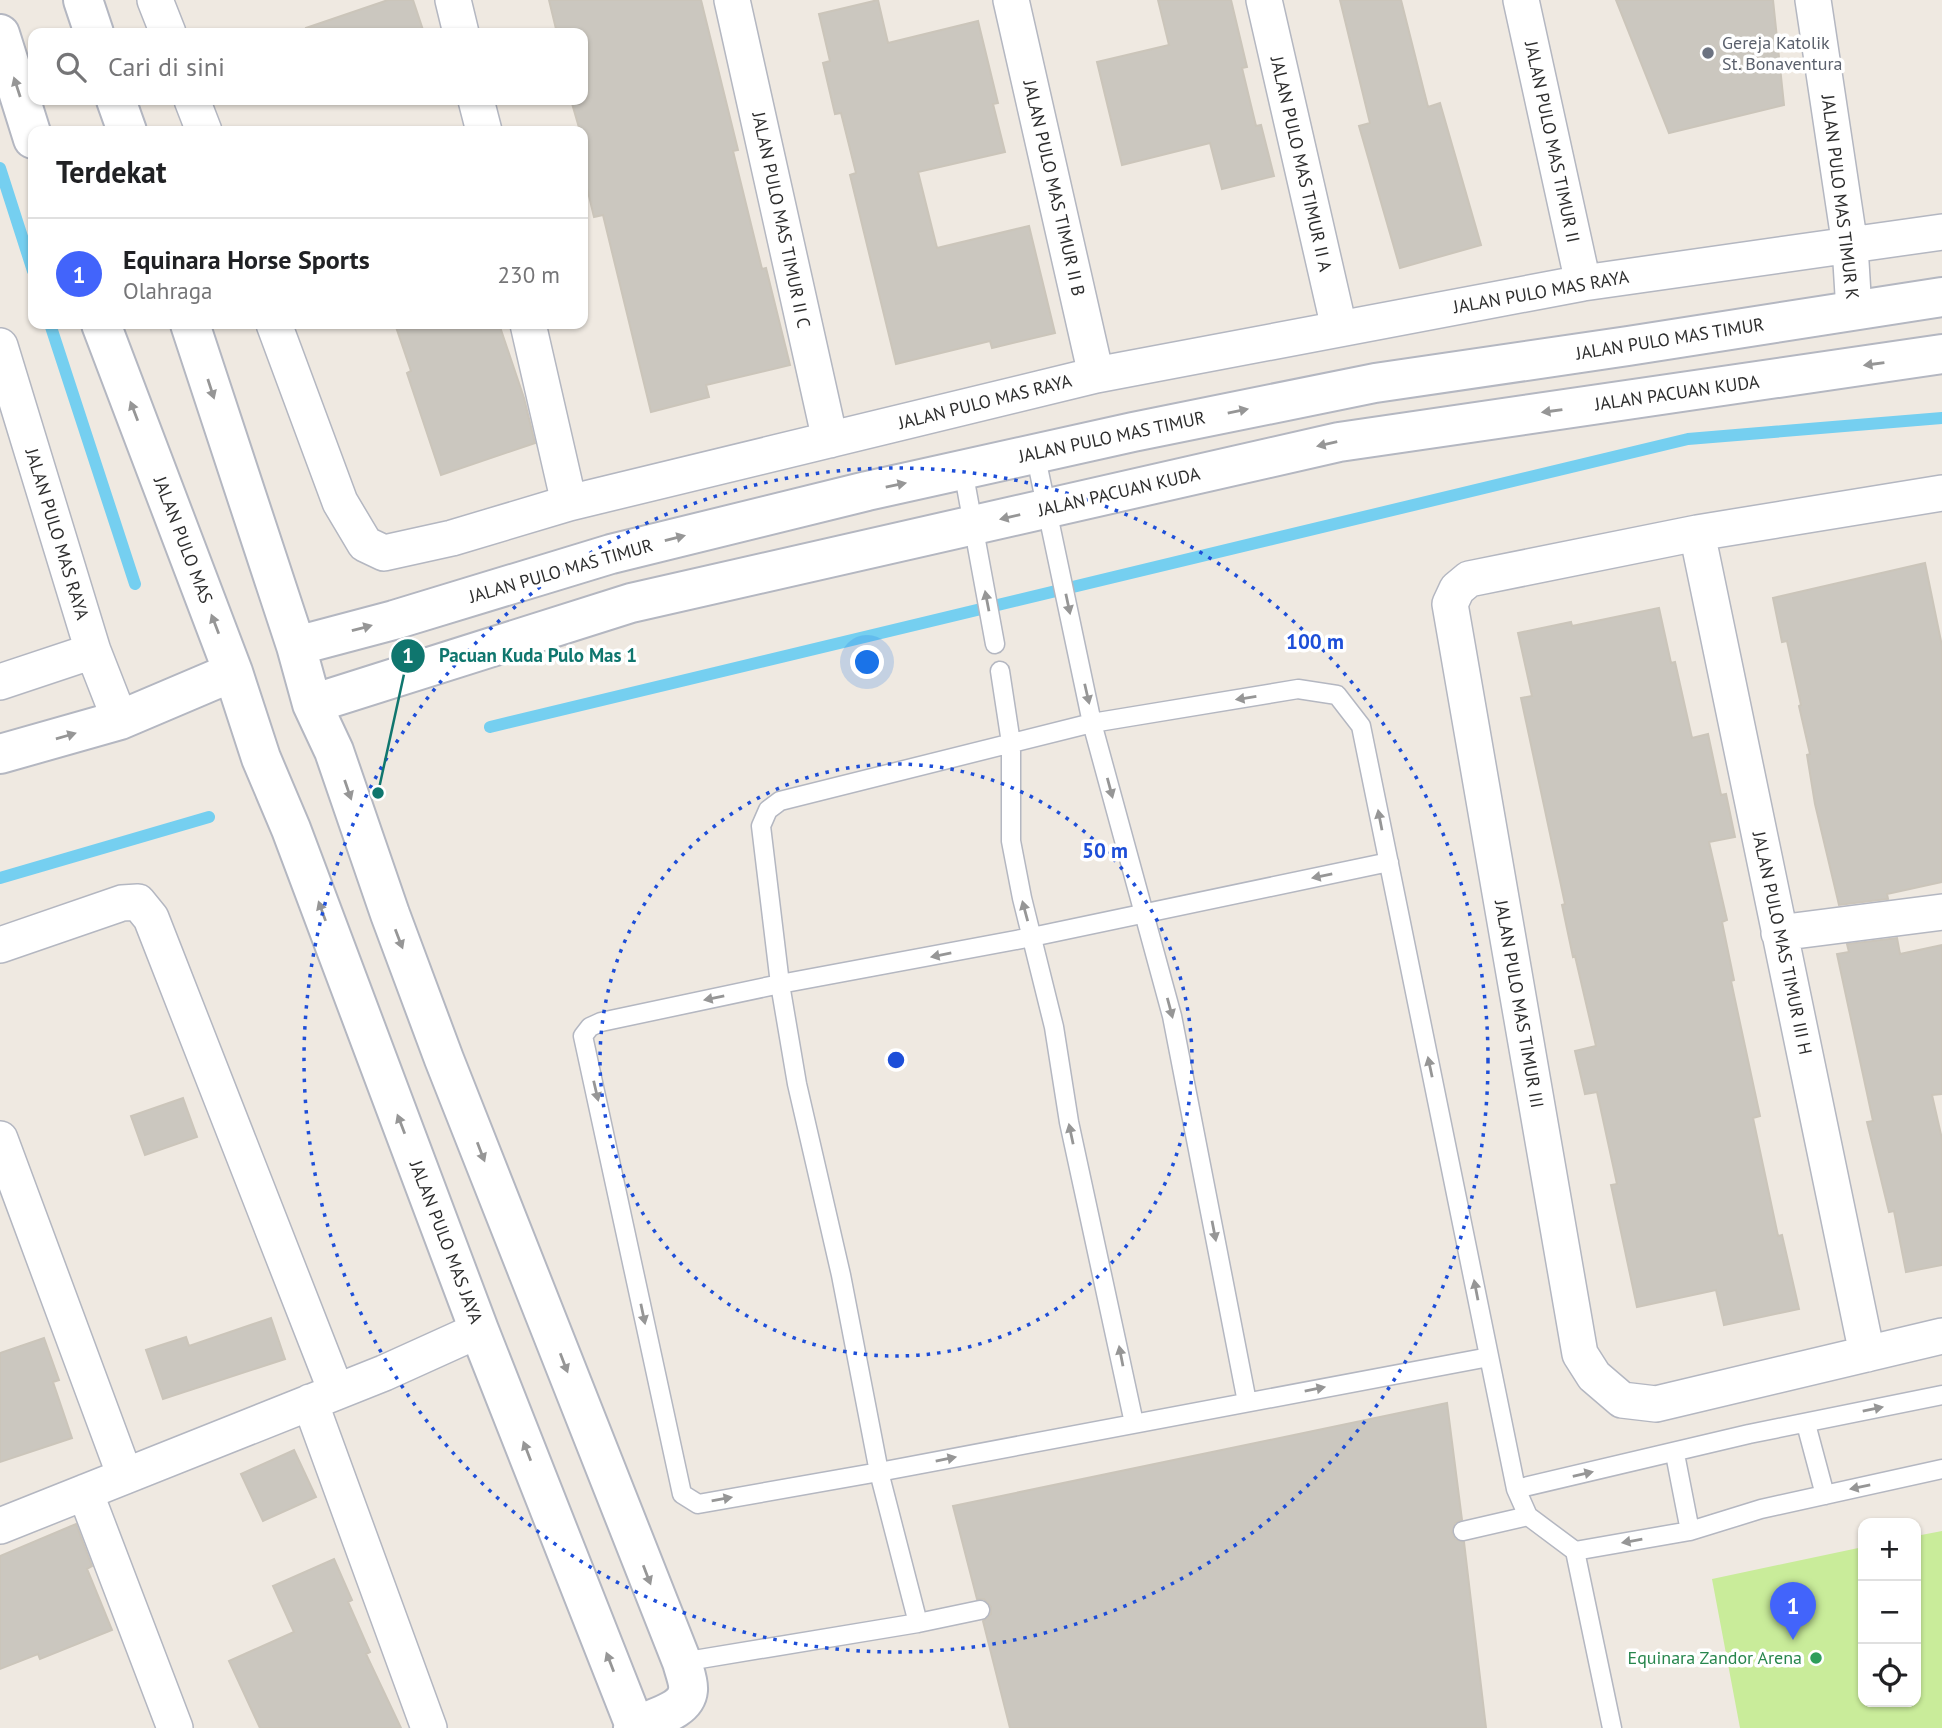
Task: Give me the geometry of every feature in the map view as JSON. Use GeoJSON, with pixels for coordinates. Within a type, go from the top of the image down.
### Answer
{"type":"FeatureCollection","features":[{"type":"Feature","properties":{"kind":"street"},"geometry":{"type":"LineString","coordinates":[[83,0],[92,28]]}},
{"type":"Feature","properties":{"kind":"street"},"geometry":{"type":"LineString","coordinates":[[155,0],[165,28]]}},
{"type":"Feature","properties":{"kind":"street"},"geometry":{"type":"LineString","coordinates":[[453,0],[460,28]]}},
{"type":"Feature","properties":{"kind":"street","name":"JALAN PULO MAS TIMUR II C"},"geometry":{"type":"LineString","coordinates":[[732,0],[830,440]]}},
{"type":"Feature","properties":{"kind":"street","name":"JALAN PULO MAS TIMUR II B"},"geometry":{"type":"LineString","coordinates":[[1011,0],[1096,375]]}},
{"type":"Feature","properties":{"kind":"street","name":"JALAN PULO MAS TIMUR II A"},"geometry":{"type":"LineString","coordinates":[[1264,0],[1339,328]]}},
{"type":"Feature","properties":{"kind":"street","name":"JALAN PULO MAS TIMUR II"},"geometry":{"type":"LineString","coordinates":[[1521,0],[1583,283]]}},
{"type":"Feature","properties":{"kind":"street","name":"JALAN PULO MAS TIMUR K"},"geometry":{"type":"LineString","coordinates":[[1813,0],[1850,246],[1854,311]]}},
{"type":"Feature","properties":{"kind":"street"},"geometry":{"type":"LineString","coordinates":[[0,34],[29,126]]}},
{"type":"Feature","properties":{"kind":"street"},"geometry":{"type":"LineString","coordinates":[[118,105],[125,126]]}},
{"type":"Feature","properties":{"kind":"street"},"geometry":{"type":"LineString","coordinates":[[194,105],[202,126]]}},
{"type":"Feature","properties":{"kind":"street"},"geometry":{"type":"LineString","coordinates":[[477,105],[483,126]]}},
{"type":"Feature","properties":{"kind":"street"},"geometry":{"type":"LineString","coordinates":[[1850,246],[1942,232]]}},
{"type":"Feature","properties":{"kind":"street","name":"JALAN PULO MAS RAYA"},"geometry":{"type":"LineString","coordinates":[[276,329],[340,502],[365,544],[384,553],[452,538],[569,503],[1096,375],[1583,283],[1850,246]]}},
{"type":"Feature","properties":{"kind":"street","name":"JALAN PULO MAS TIMUR"},"geometry":{"type":"LineString","coordinates":[[296,646],[394,620],[611,554],[1035,453],[1375,383],[1942,297]]}},
{"type":"Feature","properties":{"kind":"street","name":"JALAN PULO MAS"},"geometry":{"type":"LineString","coordinates":[[103,329],[218,679],[261,758]]}},
{"type":"Feature","properties":{"kind":"street"},"geometry":{"type":"LineString","coordinates":[[192,329],[296,646],[312,704]]}},
{"type":"Feature","properties":{"kind":"street"},"geometry":{"type":"LineString","coordinates":[[529,329],[569,503]]}},
{"type":"Feature","properties":{"kind":"street","name":"JALAN PULO MAS RAYA"},"geometry":{"type":"LineString","coordinates":[[0,346],[93,650],[129,717]]}},
{"type":"Feature","properties":{"kind":"street"},"geometry":{"type":"LineString","coordinates":[[1628,346],[1636,399]]}},
{"type":"Feature","properties":{"kind":"street","name":"JALAN PACUAN KUDA"},"geometry":{"type":"LineString","coordinates":[[312,704],[631,603],[1051,526],[1339,442],[1942,354]]}},
{"type":"Feature","properties":{"kind":"street","name":"JALAN PULO MAS TIMUR III"},"geometry":{"type":"LineString","coordinates":[[1942,493],[1697,533],[1469,579],[1457,589],[1450,604],[1580,1354],[1594,1376],[1622,1400],[1656,1404],[1942,1336]]}},
{"type":"Feature","properties":{"kind":"street","name":"JALAN PULO MAS TIMUR III H"},"geometry":{"type":"LineString","coordinates":[[1697,533],[1867,1354]]}},
{"type":"Feature","properties":{"kind":"street"},"geometry":{"type":"LineString","coordinates":[[0,682],[93,650]]}},
{"type":"Feature","properties":{"kind":"street"},"geometry":{"type":"LineString","coordinates":[[0,754],[129,717],[218,679]]}},
{"type":"Feature","properties":{"kind":"street","name":"JALAN PULO MAS JAYA"},"geometry":{"type":"LineString","coordinates":[[261,758],[292,830],[479,1330],[634,1727],[675,1708],[684,1700],[688,1690],[682,1662],[444,1059],[334,751],[312,704]]}},
{"type":"Feature","properties":{"kind":"street"},"geometry":{"type":"LineString","coordinates":[[0,945],[122,903],[138,902],[151,918],[323,1397],[429,1728]]}},
{"type":"Feature","properties":{"kind":"street"},"geometry":{"type":"LineString","coordinates":[[1779,933],[1942,912]]}},
{"type":"Feature","properties":{"kind":"street"},"geometry":{"type":"LineString","coordinates":[[0,1139],[125,1476]]}},
{"type":"Feature","properties":{"kind":"street"},"geometry":{"type":"LineString","coordinates":[[0,1526],[323,1397],[479,1330]]}},
{"type":"Feature","properties":{"kind":"street"},"geometry":{"type":"LineString","coordinates":[[85,1492],[174,1728]]}},
{"type":"Feature","properties":{"kind":"lane"},"geometry":{"type":"LineString","coordinates":[[1035,453],[1092,723],[1172,1016],[1247,1402]]}},
{"type":"Feature","properties":{"kind":"lane"},"geometry":{"type":"LineString","coordinates":[[963,470],[995,644]]}},
{"type":"Feature","properties":{"kind":"lane"},"geometry":{"type":"LineString","coordinates":[[1001,678],[1011,743],[1011,841],[1021,898],[1054,1027],[1069,1122],[1134,1423]]}},
{"type":"Feature","properties":{"kind":"lane"},"geometry":{"type":"LineString","coordinates":[[918,1623],[879,1472],[841,1275],[797,1084],[780,984],[761,826],[768,810],[780,801],[1092,723],[1298,689],[1336,695],[1361,726],[1516,1489],[1528,1516],[1575,1551],[1612,1728]]}},
{"type":"Feature","properties":{"kind":"lane"},"geometry":{"type":"LineString","coordinates":[[1389,862],[1032,937],[780,984],[601,1022],[590,1027],[583,1036],[682,1494],[698,1504],[1489,1357]]}},
{"type":"Feature","properties":{"kind":"lane"},"geometry":{"type":"LineString","coordinates":[[1516,1489],[1675,1454],[1749,1434],[1942,1395]]}},
{"type":"Feature","properties":{"kind":"lane"},"geometry":{"type":"LineString","coordinates":[[1806,1424],[1825,1495]]}},
{"type":"Feature","properties":{"kind":"lane"},"geometry":{"type":"LineString","coordinates":[[1675,1454],[1690,1531]]}},
{"type":"Feature","properties":{"kind":"lane"},"geometry":{"type":"LineString","coordinates":[[1575,1551],[1690,1531],[1761,1509],[1942,1469]]}},
{"type":"Feature","properties":{"kind":"lane"},"geometry":{"type":"LineString","coordinates":[[1463,1531],[1528,1516]]}},
{"type":"Feature","properties":{"kind":"lane"},"geometry":{"type":"LineString","coordinates":[[682,1662],[918,1623],[980,1610]]}},
{"type":"Feature","properties":{"kind":"green space"},"geometry":{"type":"Polygon","coordinates":[[[1942,1531],[1942,1728],[1740,1728],[1712,1579],[1858,1548],[1858,1707],[1921,1707],[1921,1535],[1942,1531]]]}},
{"type":"Feature","properties":{"kind":"building"},"geometry":{"type":"Polygon","coordinates":[[[388,0],[413,0],[422,28],[306,28],[388,0]]]}},
{"type":"Feature","properties":{"kind":"building"},"geometry":{"type":"Polygon","coordinates":[[[549,0],[701,0],[738,150],[733,151],[762,269],[766,268],[790,365],[706,385],[709,397],[651,412],[603,215],[594,217],[588,192],[588,126],[579,126],[572,105],[588,105],[588,28],[556,28],[549,0]]]}},
{"type":"Feature","properties":{"kind":"building"},"geometry":{"type":"Polygon","coordinates":[[[878,0],[888,43],[978,21],[998,103],[993,104],[1005,152],[918,172],[937,248],[1029,226],[1055,333],[992,348],[990,341],[896,364],[850,175],[856,173],[841,113],[835,114],[823,63],[830,61],[819,14],[878,0]]]}},
{"type":"Feature","properties":{"kind":"building"},"geometry":{"type":"Polygon","coordinates":[[[1158,0],[1231,0],[1247,67],[1242,68],[1256,126],[1261,125],[1274,176],[1222,189],[1210,143],[1122,165],[1097,62],[1169,45],[1158,0]]]}},
{"type":"Feature","properties":{"kind":"building"},"geometry":{"type":"Polygon","coordinates":[[[1340,0],[1401,0],[1428,107],[1440,103],[1481,245],[1400,268],[1359,126],[1370,123],[1340,0]]]}},
{"type":"Feature","properties":{"kind":"building","name":"Gereja Katolik St. Bonaventura"},"geometry":{"type":"Polygon","coordinates":[[[1616,0],[1773,0],[1784,105],[1669,133],[1616,0]]]}},
{"type":"Feature","properties":{"kind":"building"},"geometry":{"type":"Polygon","coordinates":[[[397,329],[501,329],[524,398],[535,443],[441,475],[407,373],[411,371],[397,329]]]}},
{"type":"Feature","properties":{"kind":"building"},"geometry":{"type":"Polygon","coordinates":[[[1925,563],[1942,646],[1942,882],[1887,894],[1888,899],[1839,905],[1815,804],[1807,755],[1810,754],[1799,706],[1801,705],[1787,641],[1782,642],[1773,598],[1925,563]]]}},
{"type":"Feature","properties":{"kind":"building"},"geometry":{"type":"Polygon","coordinates":[[[1659,608],[1671,663],[1675,662],[1692,738],[1708,734],[1721,795],[1726,794],[1735,837],[1709,842],[1727,920],[1722,922],[1734,980],[1731,981],[1760,1116],[1753,1118],[1778,1236],[1782,1235],[1799,1309],[1724,1325],[1716,1290],[1637,1307],[1611,1185],[1617,1184],[1597,1092],[1585,1094],[1575,1051],[1596,1046],[1575,956],[1573,957],[1562,905],[1565,904],[1521,698],[1532,696],[1518,633],[1571,622],[1572,626],[1659,608]]]}},
{"type":"Feature","properties":{"kind":"building"},"geometry":{"type":"Polygon","coordinates":[[[1897,938],[1900,954],[1942,945],[1942,1094],[1932,1095],[1942,1139],[1942,1265],[1906,1272],[1894,1211],[1889,1212],[1867,1122],[1873,1121],[1837,954],[1849,952],[1847,944],[1897,938]]]}},
{"type":"Feature","properties":{"kind":"building"},"geometry":{"type":"Polygon","coordinates":[[[183,1098],[197,1137],[145,1155],[131,1116],[183,1098]]]}},
{"type":"Feature","properties":{"kind":"building"},"geometry":{"type":"Polygon","coordinates":[[[271,1318],[285,1359],[163,1399],[146,1350],[186,1337],[189,1346],[271,1318]]]}},
{"type":"Feature","properties":{"kind":"building"},"geometry":{"type":"Polygon","coordinates":[[[44,1338],[59,1380],[53,1382],[72,1438],[0,1462],[0,1353],[44,1338]]]}},
{"type":"Feature","properties":{"kind":"building"},"geometry":{"type":"Polygon","coordinates":[[[1447,1403],[1462,1520],[1455,1523],[1452,1533],[1455,1539],[1464,1542],[1486,1728],[1010,1728],[983,1621],[991,1614],[991,1607],[984,1599],[977,1599],[953,1506],[1447,1403]]]}},
{"type":"Feature","properties":{"kind":"building"},"geometry":{"type":"Polygon","coordinates":[[[294,1450],[316,1497],[263,1521],[241,1474],[294,1450]]]}},
{"type":"Feature","properties":{"kind":"building"},"geometry":{"type":"Polygon","coordinates":[[[76,1524],[92,1566],[87,1569],[112,1630],[40,1659],[38,1654],[0,1669],[0,1556],[76,1524]]]}},
{"type":"Feature","properties":{"kind":"building"},"geometry":{"type":"Polygon","coordinates":[[[334,1559],[352,1600],[348,1602],[370,1652],[366,1654],[401,1728],[260,1728],[229,1661],[294,1632],[273,1586],[334,1559]]]}},
{"type":"Feature","properties":{"kind":"waterway"},"geometry":{"type":"LineString","coordinates":[[0,168],[28,255]]}},
{"type":"Feature","properties":{"kind":"waterway"},"geometry":{"type":"LineString","coordinates":[[52,329],[135,584]]}},
{"type":"Feature","properties":{"kind":"waterway"},"geometry":{"type":"LineString","coordinates":[[490,727],[1688,439],[1942,418]]}},
{"type":"Feature","properties":{"kind":"waterway"},"geometry":{"type":"LineString","coordinates":[[0,878],[209,817]]}},
{"type":"Feature","properties":{"kind":"place","name":"Gereja Katolik St. Bonaventura"},"geometry":{"type":"Point","coordinates":[1708,53]}},
{"type":"Feature","properties":{"kind":"place","name":"Pacuan Kuda Pulo Mas 1"},"geometry":{"type":"Point","coordinates":[378,793]}},
{"type":"Feature","properties":{"kind":"place","name":"Equinara Horse Sports"},"geometry":{"type":"Point","coordinates":[1793,1640]}},
{"type":"Feature","properties":{"kind":"place","name":"Equinara Zandor Arena"},"geometry":{"type":"Point","coordinates":[1816,1658]}}]}
